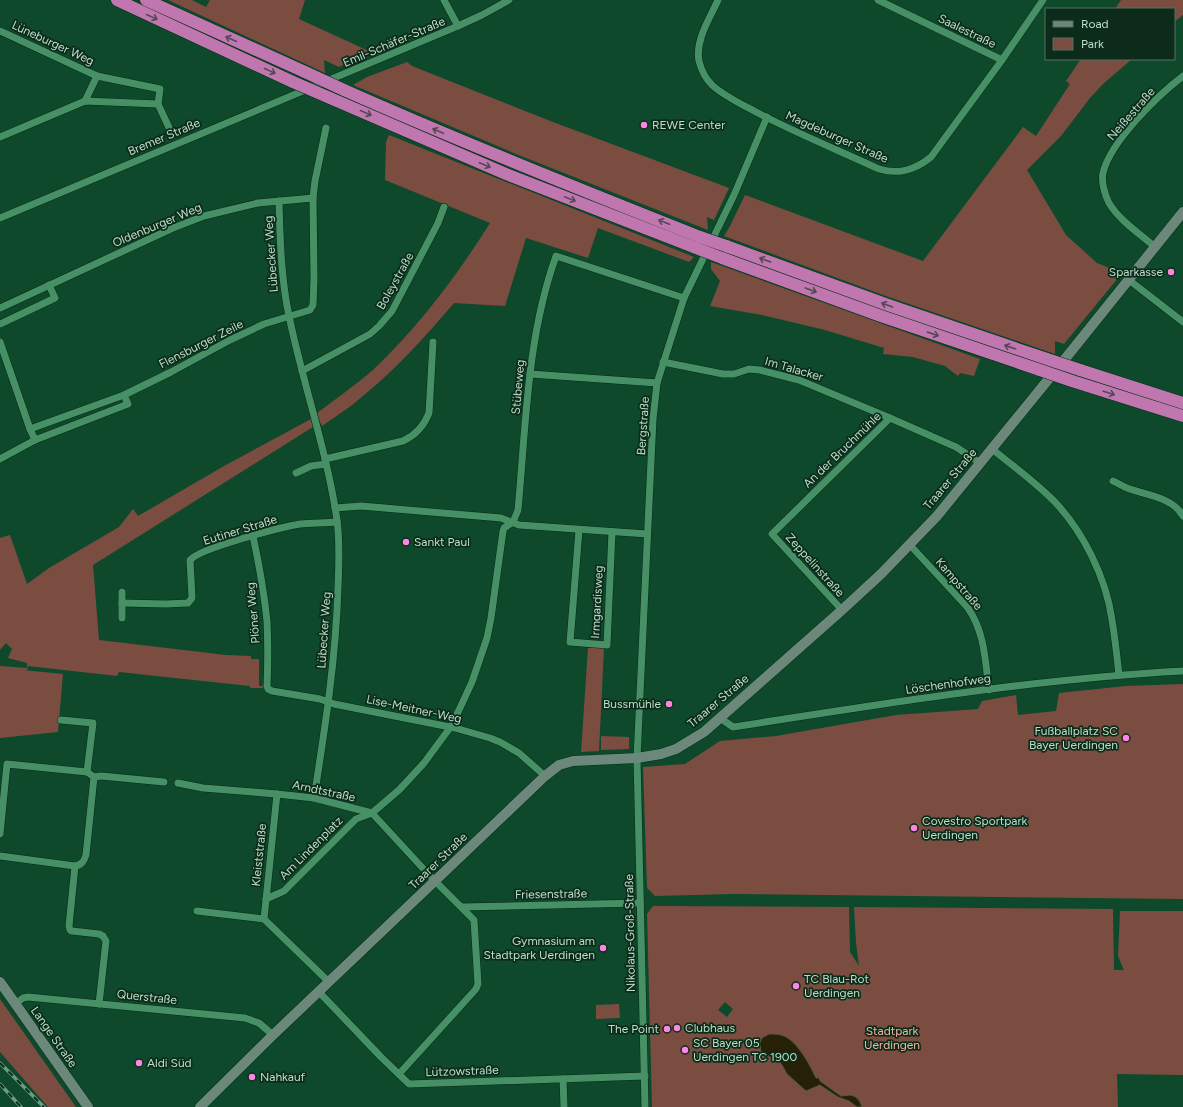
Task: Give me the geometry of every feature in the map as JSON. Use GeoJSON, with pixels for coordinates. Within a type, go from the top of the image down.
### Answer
{"type":"FeatureCollection","features":[{"type":"Feature","properties":{"kind":"highway"},"geometry":{"type":"LineString","coordinates":[[117,0],[293,82],[534,185],[722,258],[881,316],[1072,381],[1183,416]]}},
{"type":"Feature","properties":{"kind":"highway"},"geometry":{"type":"LineString","coordinates":[[146,0],[424,125],[700,237],[888,305],[1183,403]]}},
{"type":"Feature","properties":{"kind":"street","name":"Emil-Schäfer-Straße"},"geometry":{"type":"LineString","coordinates":[[444,0],[458,26]]}},
{"type":"Feature","properties":{"kind":"street","name":"Emil-Schäfer-Straße"},"geometry":{"type":"LineString","coordinates":[[338,77],[458,26],[509,0]]}},
{"type":"Feature","properties":{"kind":"street","name":"Magdeburger Straße"},"geometry":{"type":"LineString","coordinates":[[718,0],[702,33],[700,46],[699,59],[703,71],[711,84],[723,93],[767,117],[888,172],[908,171],[917,167],[931,157],[1002,60],[1043,0]]}},
{"type":"Feature","properties":{"kind":"street","name":"Saalestraße"},"geometry":{"type":"LineString","coordinates":[[878,0],[1002,60]]}},
{"type":"Feature","properties":{"kind":"street","name":"Lüneburger Weg"},"geometry":{"type":"LineString","coordinates":[[0,30],[97,76],[160,89],[158,104]]}},
{"type":"Feature","properties":{"kind":"street"},"geometry":{"type":"LineString","coordinates":[[85,101],[97,76]]}},
{"type":"Feature","properties":{"kind":"street","name":"Neißestraße"},"geometry":{"type":"LineString","coordinates":[[1155,247],[1120,216],[1109,203],[1104,189],[1102,175],[1114,150],[1128,130],[1144,112],[1183,76]]}},
{"type":"Feature","properties":{"kind":"street","name":"Bremer Straße"},"geometry":{"type":"LineString","coordinates":[[0,218],[338,77]]}},
{"type":"Feature","properties":{"kind":"street"},"geometry":{"type":"LineString","coordinates":[[0,138],[85,101],[158,104],[172,134]]}},
{"type":"Feature","properties":{"kind":"street","name":"Bergstraße"},"geometry":{"type":"LineString","coordinates":[[637,758],[653,419],[657,384],[684,298],[734,195],[767,117]]}},
{"type":"Feature","properties":{"kind":"street"},"geometry":{"type":"LineString","coordinates":[[288,316],[308,312],[313,305],[313,198],[326,128]]}},
{"type":"Feature","properties":{"kind":"street","name":"Lübecker Weg"},"geometry":{"type":"LineString","coordinates":[[313,198],[279,201],[282,271],[288,316],[325,462],[335,508],[339,554],[338,601],[334,659],[314,798]]}},
{"type":"Feature","properties":{"kind":"street","name":"Oldenburger Weg"},"geometry":{"type":"LineString","coordinates":[[0,308],[173,228],[204,216],[258,203],[279,201]]}},
{"type":"Feature","properties":{"kind":"street","name":"Boleystraße"},"geometry":{"type":"LineString","coordinates":[[302,371],[370,334],[386,320],[438,223],[444,207]]}},
{"type":"Feature","properties":{"kind":"street","name":"Traarer Straße"},"geometry":{"type":"LineString","coordinates":[[200,1107],[545,776],[559,766],[573,761],[637,758],[661,754],[676,749],[704,732],[842,610],[938,516],[1183,212]]}},
{"type":"Feature","properties":{"kind":"street","name":"Stübeweg"},"geometry":{"type":"LineString","coordinates":[[449,728],[462,705],[472,682],[485,644],[491,618],[503,531],[504,528],[513,522],[518,510],[530,374],[535,336],[541,303],[556,256],[684,298]]}},
{"type":"Feature","properties":{"kind":"street"},"geometry":{"type":"LineString","coordinates":[[1129,280],[1183,322]]}},
{"type":"Feature","properties":{"kind":"street"},"geometry":{"type":"LineString","coordinates":[[0,324],[55,298],[49,285]]}},
{"type":"Feature","properties":{"kind":"street","name":"Flensburger Zeile"},"geometry":{"type":"LineString","coordinates":[[30,429],[124,395],[171,372],[230,340],[257,327],[288,316]]}},
{"type":"Feature","properties":{"kind":"street"},"geometry":{"type":"LineString","coordinates":[[0,342],[35,440]]}},
{"type":"Feature","properties":{"kind":"street"},"geometry":{"type":"LineString","coordinates":[[296,473],[311,466],[403,441],[411,437],[419,430],[429,413],[433,342]]}},
{"type":"Feature","properties":{"kind":"street","name":"Im Talacker"},"geometry":{"type":"LineString","coordinates":[[663,362],[724,374],[734,374],[749,369],[760,370],[799,380],[890,418]]}},
{"type":"Feature","properties":{"kind":"street"},"geometry":{"type":"LineString","coordinates":[[530,374],[657,384]]}},
{"type":"Feature","properties":{"kind":"street"},"geometry":{"type":"LineString","coordinates":[[0,459],[35,440],[128,404],[124,395]]}},
{"type":"Feature","properties":{"kind":"street","name":"An der Bruchmühle"},"geometry":{"type":"LineString","coordinates":[[772,534],[890,418],[956,447],[980,463]]}},
{"type":"Feature","properties":{"kind":"street"},"geometry":{"type":"LineString","coordinates":[[992,449],[1053,500],[1082,539],[1093,560],[1108,601],[1119,675]]}},
{"type":"Feature","properties":{"kind":"street"},"geometry":{"type":"LineString","coordinates":[[1113,481],[1126,488],[1166,501],[1175,506],[1183,516]]}},
{"type":"Feature","properties":{"kind":"street"},"geometry":{"type":"LineString","coordinates":[[335,508],[369,506],[501,518],[519,525],[647,534]]}},
{"type":"Feature","properties":{"kind":"street","name":"Eutiner Straße"},"geometry":{"type":"LineString","coordinates":[[122,603],[188,603],[192,598],[190,560],[194,556],[222,545],[300,524],[337,522]]}},
{"type":"Feature","properties":{"kind":"street","name":"Irmgardisweg"},"geometry":{"type":"LineString","coordinates":[[579,530],[570,642],[607,645],[612,532]]}},
{"type":"Feature","properties":{"kind":"street","name":"Zeppelinstraße"},"geometry":{"type":"LineString","coordinates":[[772,534],[842,610]]}},
{"type":"Feature","properties":{"kind":"street","name":"Plöner Weg"},"geometry":{"type":"LineString","coordinates":[[253,536],[262,576],[267,630],[268,689]]}},
{"type":"Feature","properties":{"kind":"street","name":"Kampstraße"},"geometry":{"type":"LineString","coordinates":[[910,545],[968,608],[974,618],[979,628],[983,643],[989,690]]}},
{"type":"Feature","properties":{"kind":"street"},"geometry":{"type":"LineString","coordinates":[[122,592],[122,618]]}},
{"type":"Feature","properties":{"kind":"street","name":"Löschenhofweg"},"geometry":{"type":"LineString","coordinates":[[720,718],[733,727],[862,707],[989,690],[1119,675],[1183,671]]}},
{"type":"Feature","properties":{"kind":"street","name":"Lise-Meitner-Weg"},"geometry":{"type":"LineString","coordinates":[[268,689],[472,733],[500,742],[519,753],[545,776]]}},
{"type":"Feature","properties":{"kind":"street"},"geometry":{"type":"LineString","coordinates":[[61,720],[93,723],[87,772]]}},
{"type":"Feature","properties":{"kind":"street","name":"Am Lindenplatz"},"geometry":{"type":"LineString","coordinates":[[266,899],[284,891],[356,819],[372,813],[398,790],[424,763],[449,728]]}},
{"type":"Feature","properties":{"kind":"street","name":"Nikolaus-Groß-Straße"},"geometry":{"type":"LineString","coordinates":[[637,758],[645,1107]]}},
{"type":"Feature","properties":{"kind":"street"},"geometry":{"type":"LineString","coordinates":[[0,834],[8,764],[87,772],[94,777],[101,776],[164,782]]}},
{"type":"Feature","properties":{"kind":"street"},"geometry":{"type":"LineString","coordinates":[[0,856],[75,866],[79,866],[84,862],[94,777]]}},
{"type":"Feature","properties":{"kind":"street","name":"Arndtstraße"},"geometry":{"type":"LineString","coordinates":[[178,783],[203,788],[314,798],[372,813]]}},
{"type":"Feature","properties":{"kind":"street","name":"Kleiststraße"},"geometry":{"type":"LineString","coordinates":[[264,919],[277,794]]}},
{"type":"Feature","properties":{"kind":"street"},"geometry":{"type":"LineString","coordinates":[[372,813],[474,920],[478,984],[476,989],[399,1074]]}},
{"type":"Feature","properties":{"kind":"street"},"geometry":{"type":"LineString","coordinates":[[75,866],[70,930],[99,934],[103,936],[106,941],[99,1004]]}},
{"type":"Feature","properties":{"kind":"street","name":"Friesenstraße"},"geometry":{"type":"LineString","coordinates":[[462,907],[640,903]]}},
{"type":"Feature","properties":{"kind":"street"},"geometry":{"type":"LineString","coordinates":[[197,911],[264,919],[329,982]]}},
{"type":"Feature","properties":{"kind":"street","name":"Lange Straße"},"geometry":{"type":"LineString","coordinates":[[0,982],[88,1107]]}},
{"type":"Feature","properties":{"kind":"street","name":"Lützowstraße"},"geometry":{"type":"LineString","coordinates":[[319,992],[409,1084],[645,1076]]}},
{"type":"Feature","properties":{"kind":"street","name":"Querstraße"},"geometry":{"type":"LineString","coordinates":[[15,1004],[23,998],[28,997],[245,1018],[259,1023],[273,1036]]}},
{"type":"Feature","properties":{"kind":"street"},"geometry":{"type":"LineString","coordinates":[[563,1079],[564,1107]]}},
{"type":"Feature","properties":{"kind":"green space"},"geometry":{"type":"Polygon","coordinates":[[[168,0],[192,0],[206,7],[210,0],[305,0],[299,19],[371,52],[339,67],[324,60],[325,73],[168,0]]]}},
{"type":"Feature","properties":{"kind":"green space"},"geometry":{"type":"Polygon","coordinates":[[[1121,0],[1183,0],[1183,15],[1175,21],[1175,8],[1116,8],[1121,0]]]}},
{"type":"Feature","properties":{"kind":"green space"},"geometry":{"type":"Polygon","coordinates":[[[1080,60],[1131,60],[1103,84],[1090,98],[1061,136],[1027,170],[1066,235],[1097,263],[1122,273],[1064,344],[1055,341],[1055,354],[883,295],[724,236],[745,195],[923,261],[1023,127],[1036,136],[1070,84],[1066,81],[1080,60]]]}},
{"type":"Feature","properties":{"kind":"green space"},"geometry":{"type":"Polygon","coordinates":[[[407,62],[412,66],[553,122],[729,188],[714,220],[707,217],[708,230],[521,156],[353,85],[367,77],[407,62]]]}},
{"type":"Feature","properties":{"kind":"green space"},"geometry":{"type":"Polygon","coordinates":[[[389,135],[694,257],[689,262],[598,228],[588,258],[526,238],[505,306],[454,303],[400,363],[354,404],[322,426],[316,414],[374,369],[407,335],[436,300],[490,223],[385,180],[386,142],[389,135]]]}},
{"type":"Feature","properties":{"kind":"green space"},"geometry":{"type":"Polygon","coordinates":[[[711,262],[980,359],[974,376],[960,373],[958,376],[945,366],[913,357],[883,354],[884,348],[825,330],[762,315],[710,306],[720,281],[711,269],[711,262]]]}},
{"type":"Feature","properties":{"kind":"green space"},"geometry":{"type":"Polygon","coordinates":[[[311,419],[313,427],[93,565],[99,640],[226,655],[251,656],[251,659],[259,659],[259,686],[264,687],[250,688],[250,686],[119,672],[117,676],[28,666],[27,670],[23,670],[63,674],[58,732],[0,738],[0,666],[27,668],[27,663],[8,658],[12,649],[6,643],[0,650],[0,538],[10,535],[27,584],[49,568],[119,527],[133,509],[138,516],[224,466],[311,419]]]}},
{"type":"Feature","properties":{"kind":"green space"},"geometry":{"type":"Polygon","coordinates":[[[588,648],[604,648],[599,751],[581,752],[588,648]]]}},
{"type":"Feature","properties":{"kind":"green space","name":"Covestro Sportpark Uerdingen"},"geometry":{"type":"Polygon","coordinates":[[[1183,684],[1183,899],[733,894],[655,896],[647,888],[643,767],[685,764],[720,741],[776,736],[896,715],[978,709],[982,701],[1016,695],[1018,715],[1056,711],[1059,693],[1126,686],[1183,684]]]}},
{"type":"Feature","properties":{"kind":"green space"},"geometry":{"type":"Polygon","coordinates":[[[601,736],[629,737],[629,749],[601,750],[601,736]]]}},
{"type":"Feature","properties":{"kind":"green space","name":"Stadtpark Uerdingen"},"geometry":{"type":"Polygon","coordinates":[[[653,906],[849,907],[850,952],[859,966],[854,907],[1113,909],[1114,970],[1124,970],[1118,956],[1120,911],[1183,911],[1183,1075],[1117,1074],[1118,1107],[862,1107],[858,1099],[855,1097],[839,1095],[820,1081],[819,1078],[816,1078],[808,1061],[788,1039],[780,1035],[771,1034],[762,1038],[759,1048],[767,1056],[774,1057],[778,1060],[787,1074],[805,1090],[820,1085],[857,1107],[652,1107],[647,914],[653,906]],[[725,1002],[718,1010],[727,1017],[733,1009],[725,1002]]]}},
{"type":"Feature","properties":{"kind":"green space"},"geometry":{"type":"Polygon","coordinates":[[[0,999],[76,1107],[48,1107],[0,1052],[0,999]]]}},
{"type":"Feature","properties":{"kind":"green space"},"geometry":{"type":"Polygon","coordinates":[[[619,1004],[620,1018],[596,1019],[596,1005],[619,1004]]]}},
{"type":"Feature","properties":{"kind":"shaded area"},"geometry":{"type":"Polygon","coordinates":[[[769,1034],[784,1036],[789,1039],[803,1054],[816,1078],[819,1078],[820,1081],[841,1096],[851,1095],[856,1097],[862,1107],[857,1107],[820,1085],[806,1091],[787,1074],[778,1060],[761,1052],[760,1043],[762,1038],[769,1034]]]}},
{"type":"Feature","properties":{"kind":"railway"},"geometry":{"type":"LineString","coordinates":[[0,1063],[44,1107]]}},
{"type":"Feature","properties":{"kind":"railway"},"geometry":{"type":"LineString","coordinates":[[0,1084],[21,1107]]}},
{"type":"Feature","properties":{"kind":"place","name":"REWE Center"},"geometry":{"type":"Point","coordinates":[644,125]}},
{"type":"Feature","properties":{"kind":"place","name":"Sparkasse"},"geometry":{"type":"Point","coordinates":[1171,272]}},
{"type":"Feature","properties":{"kind":"place","name":"Sankt Paul"},"geometry":{"type":"Point","coordinates":[406,542]}},
{"type":"Feature","properties":{"kind":"place","name":"Bussmühle"},"geometry":{"type":"Point","coordinates":[669,704]}},
{"type":"Feature","properties":{"kind":"place","name":"Fußballplatz SC Bayer Uerdingen"},"geometry":{"type":"Point","coordinates":[1126,738]}},
{"type":"Feature","properties":{"kind":"place","name":"Covestro Sportpark Uerdingen"},"geometry":{"type":"Point","coordinates":[914,828]}},
{"type":"Feature","properties":{"kind":"place","name":"Gymnasium am Stadtpark Uerdingen"},"geometry":{"type":"Point","coordinates":[603,948]}},
{"type":"Feature","properties":{"kind":"place","name":"TC Blau-Rot Uerdingen"},"geometry":{"type":"Point","coordinates":[796,986]}},
{"type":"Feature","properties":{"kind":"place","name":"Clubhaus"},"geometry":{"type":"Point","coordinates":[677,1028]}},
{"type":"Feature","properties":{"kind":"place","name":"The Point"},"geometry":{"type":"Point","coordinates":[667,1029]}},
{"type":"Feature","properties":{"kind":"place","name":"SC Bayer 05 Uerdingen TC 1900"},"geometry":{"type":"Point","coordinates":[685,1050]}},
{"type":"Feature","properties":{"kind":"place","name":"Aldi Süd"},"geometry":{"type":"Point","coordinates":[139,1063]}},
{"type":"Feature","properties":{"kind":"place","name":"Nahkauf"},"geometry":{"type":"Point","coordinates":[252,1077]}}]}
